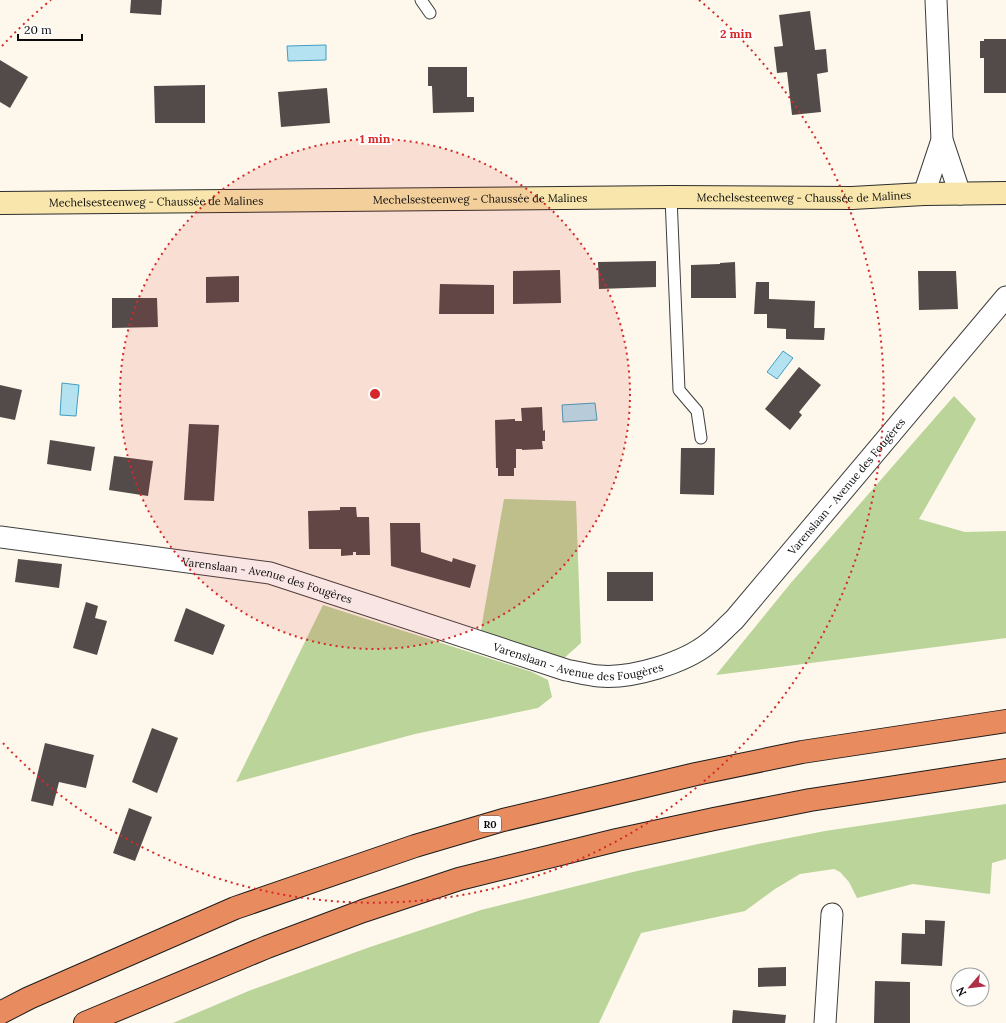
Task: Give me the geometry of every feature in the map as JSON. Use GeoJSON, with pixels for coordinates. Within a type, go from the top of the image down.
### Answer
{"type":"FeatureCollection","features":[{"type":"Feature","properties":{"kind":"highway","name":"R0"},"geometry":{"type":"LineString","coordinates":[[0,1012],[235,908],[415,846],[503,820],[688,776],[802,752],[1006,721]]}},
{"type":"Feature","properties":{"kind":"highway"},"geometry":{"type":"LineString","coordinates":[[85,1023],[267,948],[363,911],[459,879],[617,840],[714,819],[810,800],[1006,770]]}},
{"type":"Feature","properties":{"kind":"main road","name":"Mechelsesteenweg - Chaussée de Malines"},"geometry":{"type":"LineString","coordinates":[[0,203],[671,197],[852,198],[924,194],[1006,193]]}},
{"type":"Feature","properties":{"kind":"street"},"geometry":{"type":"LineString","coordinates":[[936,0],[942,140],[960,194]]}},
{"type":"Feature","properties":{"kind":"street"},"geometry":{"type":"LineString","coordinates":[[924,194],[942,140]]}},
{"type":"Feature","properties":{"kind":"street","name":"Varenslaan - Avenue des Fougères"},"geometry":{"type":"LineString","coordinates":[[0,537],[270,573],[566,670],[600,676],[630,674],[654,669],[681,660],[709,643],[734,620],[1006,297]]}},
{"type":"Feature","properties":{"kind":"street"},"geometry":{"type":"LineString","coordinates":[[824,1023],[832,914]]}},
{"type":"Feature","properties":{"kind":"lane"},"geometry":{"type":"LineString","coordinates":[[421,0],[430,13]]}},
{"type":"Feature","properties":{"kind":"lane"},"geometry":{"type":"LineString","coordinates":[[671,197],[679,390],[697,411],[701,438]]}},
{"type":"Feature","properties":{"kind":"green space"},"geometry":{"type":"Polygon","coordinates":[[[954,396],[976,419],[919,519],[965,532],[1006,531],[1006,638],[716,675],[790,584],[954,396]]]}},
{"type":"Feature","properties":{"kind":"green space"},"geometry":{"type":"Polygon","coordinates":[[[504,499],[576,501],[581,643],[563,659],[480,635],[504,499]]]}},
{"type":"Feature","properties":{"kind":"green space"},"geometry":{"type":"Polygon","coordinates":[[[323,605],[532,672],[548,680],[552,697],[538,708],[415,734],[236,782],[323,605]]]}},
{"type":"Feature","properties":{"kind":"green space"},"geometry":{"type":"Polygon","coordinates":[[[1006,804],[1006,859],[992,863],[990,894],[913,884],[857,898],[849,882],[840,872],[834,869],[800,874],[775,889],[745,911],[641,933],[599,1023],[173,1023],[251,990],[370,947],[481,910],[633,872],[758,844],[825,831],[1006,804]]]}},
{"type":"Feature","properties":{"kind":"water"},"geometry":{"type":"Polygon","coordinates":[[[326,45],[326,60],[288,61],[287,46],[326,45]]]}},
{"type":"Feature","properties":{"kind":"water"},"geometry":{"type":"Polygon","coordinates":[[[783,351],[793,358],[777,379],[767,372],[783,351]]]}},
{"type":"Feature","properties":{"kind":"water"},"geometry":{"type":"Polygon","coordinates":[[[62,383],[79,385],[76,416],[60,415],[62,383]]]}},
{"type":"Feature","properties":{"kind":"water"},"geometry":{"type":"Polygon","coordinates":[[[595,403],[597,420],[563,422],[562,405],[595,403]]]}},
{"type":"Feature","properties":{"kind":"building"},"geometry":{"type":"Polygon","coordinates":[[[131,0],[162,0],[161,15],[130,13],[131,0]]]}},
{"type":"Feature","properties":{"kind":"building"},"geometry":{"type":"Polygon","coordinates":[[[810,11],[815,50],[826,49],[828,72],[817,74],[821,112],[792,115],[787,72],[777,73],[774,47],[783,46],[779,15],[810,11]]]}},
{"type":"Feature","properties":{"kind":"building"},"geometry":{"type":"Polygon","coordinates":[[[984,39],[1006,39],[1006,93],[984,93],[984,58],[980,58],[980,41],[984,41],[984,39]]]}},
{"type":"Feature","properties":{"kind":"building"},"geometry":{"type":"Polygon","coordinates":[[[0,60],[28,77],[10,108],[0,102],[0,60]]]}},
{"type":"Feature","properties":{"kind":"building"},"geometry":{"type":"Polygon","coordinates":[[[428,67],[467,67],[467,97],[474,97],[474,112],[433,113],[432,86],[428,86],[428,67]]]}},
{"type":"Feature","properties":{"kind":"building"},"geometry":{"type":"Polygon","coordinates":[[[205,85],[205,123],[155,123],[154,86],[205,85]]]}},
{"type":"Feature","properties":{"kind":"building"},"geometry":{"type":"Polygon","coordinates":[[[327,88],[330,123],[281,127],[278,92],[327,88]]]}},
{"type":"Feature","properties":{"kind":"building"},"geometry":{"type":"Polygon","coordinates":[[[656,261],[656,287],[599,289],[598,262],[656,261]]]}},
{"type":"Feature","properties":{"kind":"building"},"geometry":{"type":"Polygon","coordinates":[[[735,262],[736,298],[691,298],[691,265],[735,262]]]}},
{"type":"Feature","properties":{"kind":"building"},"geometry":{"type":"Polygon","coordinates":[[[560,270],[561,303],[513,304],[513,271],[560,270]]]}},
{"type":"Feature","properties":{"kind":"building"},"geometry":{"type":"Polygon","coordinates":[[[918,271],[956,271],[958,309],[919,310],[918,271]]]}},
{"type":"Feature","properties":{"kind":"building"},"geometry":{"type":"Polygon","coordinates":[[[239,276],[239,302],[206,303],[206,277],[239,276]]]}},
{"type":"Feature","properties":{"kind":"building"},"geometry":{"type":"Polygon","coordinates":[[[756,282],[769,282],[769,299],[815,301],[814,328],[825,328],[824,340],[786,339],[786,329],[767,328],[767,314],[754,314],[756,282]]]}},
{"type":"Feature","properties":{"kind":"building"},"geometry":{"type":"Polygon","coordinates":[[[440,284],[494,285],[494,314],[439,314],[440,284]]]}},
{"type":"Feature","properties":{"kind":"building"},"geometry":{"type":"Polygon","coordinates":[[[112,298],[157,298],[158,327],[112,328],[112,298]]]}},
{"type":"Feature","properties":{"kind":"building"},"geometry":{"type":"Polygon","coordinates":[[[799,367],[821,385],[799,412],[802,415],[790,430],[765,409],[799,367]]]}},
{"type":"Feature","properties":{"kind":"building"},"geometry":{"type":"Polygon","coordinates":[[[0,385],[22,390],[15,420],[0,417],[0,385]]]}},
{"type":"Feature","properties":{"kind":"building"},"geometry":{"type":"Polygon","coordinates":[[[542,407],[543,431],[545,430],[545,441],[542,441],[543,449],[516,449],[516,468],[514,468],[514,476],[498,476],[498,468],[496,468],[495,420],[515,419],[515,421],[522,421],[521,408],[542,407]]]}},
{"type":"Feature","properties":{"kind":"building"},"geometry":{"type":"Polygon","coordinates":[[[189,424],[219,425],[214,501],[184,500],[189,424]]]}},
{"type":"Feature","properties":{"kind":"building"},"geometry":{"type":"Polygon","coordinates":[[[50,440],[95,447],[91,471],[47,464],[50,440]]]}},
{"type":"Feature","properties":{"kind":"building"},"geometry":{"type":"Polygon","coordinates":[[[681,448],[715,448],[714,495],[680,494],[681,448]]]}},
{"type":"Feature","properties":{"kind":"building"},"geometry":{"type":"Polygon","coordinates":[[[114,456],[153,461],[148,496],[109,490],[114,456]]]}},
{"type":"Feature","properties":{"kind":"building"},"geometry":{"type":"Polygon","coordinates":[[[340,507],[356,507],[357,517],[369,517],[370,555],[356,555],[356,552],[353,552],[353,555],[341,556],[341,549],[309,549],[308,511],[340,510],[340,507]]]}},
{"type":"Feature","properties":{"kind":"building"},"geometry":{"type":"Polygon","coordinates":[[[390,523],[420,523],[421,552],[452,562],[453,558],[476,565],[470,588],[391,566],[390,523]]]}},
{"type":"Feature","properties":{"kind":"building"},"geometry":{"type":"Polygon","coordinates":[[[18,559],[62,564],[59,588],[15,582],[18,559]]]}},
{"type":"Feature","properties":{"kind":"building"},"geometry":{"type":"Polygon","coordinates":[[[607,572],[653,572],[653,601],[607,601],[607,572]]]}},
{"type":"Feature","properties":{"kind":"building"},"geometry":{"type":"Polygon","coordinates":[[[86,602],[98,606],[95,618],[107,621],[97,655],[73,648],[86,602]]]}},
{"type":"Feature","properties":{"kind":"building"},"geometry":{"type":"Polygon","coordinates":[[[186,608],[225,625],[213,655],[174,641],[186,608]]]}},
{"type":"Feature","properties":{"kind":"building"},"geometry":{"type":"Polygon","coordinates":[[[152,728],[178,738],[157,793],[132,782],[152,728]]]}},
{"type":"Feature","properties":{"kind":"building"},"geometry":{"type":"Polygon","coordinates":[[[45,743],[94,755],[86,788],[59,782],[53,806],[31,801],[45,743]]]}},
{"type":"Feature","properties":{"kind":"building"},"geometry":{"type":"Polygon","coordinates":[[[129,808],[152,817],[135,861],[113,853],[129,808]]]}},
{"type":"Feature","properties":{"kind":"building"},"geometry":{"type":"Polygon","coordinates":[[[925,920],[945,921],[942,966],[901,964],[902,933],[925,934],[925,920]]]}},
{"type":"Feature","properties":{"kind":"building"},"geometry":{"type":"Polygon","coordinates":[[[786,967],[786,986],[758,987],[758,968],[786,967]]]}},
{"type":"Feature","properties":{"kind":"building"},"geometry":{"type":"Polygon","coordinates":[[[875,981],[910,982],[910,1023],[874,1023],[875,981]]]}},
{"type":"Feature","properties":{"kind":"building"},"geometry":{"type":"Polygon","coordinates":[[[733,1010],[786,1015],[785,1023],[732,1023],[733,1010]]]}}]}
